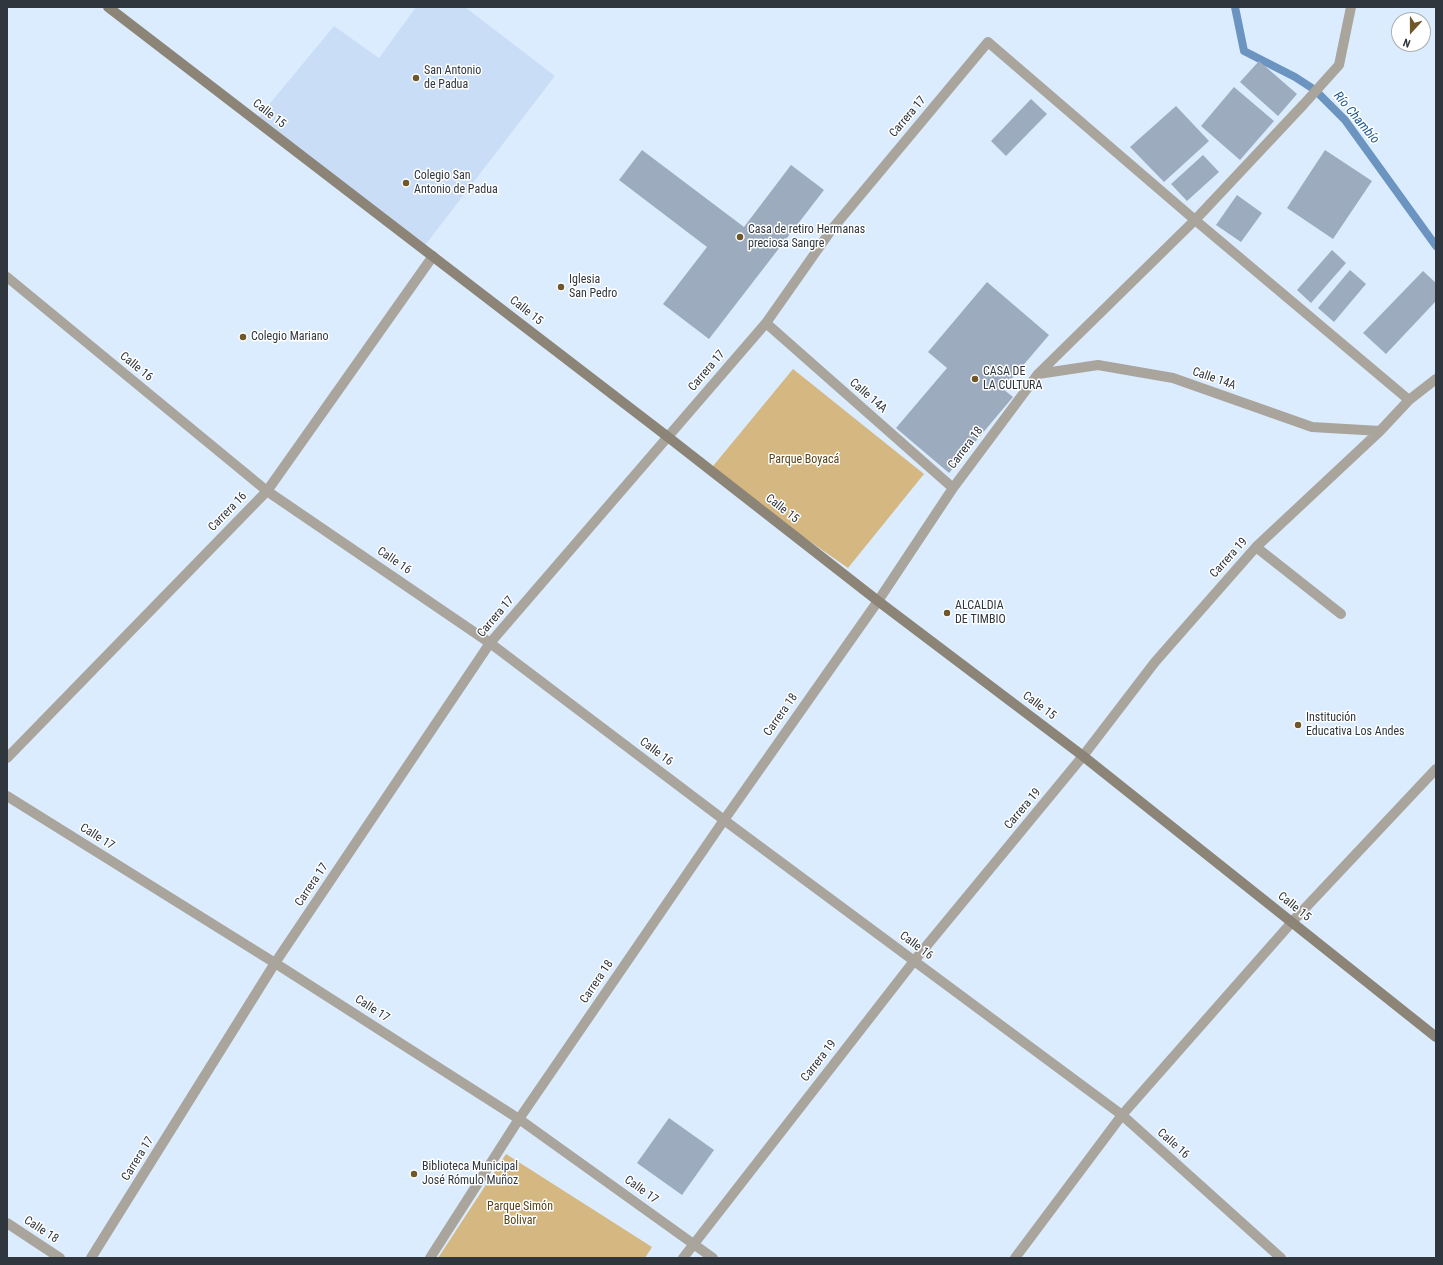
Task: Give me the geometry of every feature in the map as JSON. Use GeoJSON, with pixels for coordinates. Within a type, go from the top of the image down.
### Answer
{"type":"FeatureCollection","features":[{"type":"Feature","properties":{"kind":"main road","name":"Calle 15"},"geometry":{"type":"LineString","coordinates":[[108,7],[668,437],[878,601],[1083,756],[1436,1037]]}},
{"type":"Feature","properties":{"kind":"street","name":"Carrera 18"},"geometry":{"type":"LineString","coordinates":[[430,1258],[519,1119],[724,820],[878,601],[953,488],[1038,374],[1195,220],[1304,104],[1338,65],[1351,7]]}},
{"type":"Feature","properties":{"kind":"street","name":"Carrera 17"},"geometry":{"type":"LineString","coordinates":[[91,1258],[275,963],[490,643],[766,323],[832,229],[988,42],[1195,220]]}},
{"type":"Feature","properties":{"kind":"street"},"geometry":{"type":"LineString","coordinates":[[1195,220],[1409,400]]}},
{"type":"Feature","properties":{"kind":"street","name":"Carrera 16"},"geometry":{"type":"LineString","coordinates":[[7,758],[267,491],[433,256]]}},
{"type":"Feature","properties":{"kind":"street","name":"Calle 16"},"geometry":{"type":"LineString","coordinates":[[7,277],[267,491],[490,643],[724,820],[1122,1115],[1281,1258]]}},
{"type":"Feature","properties":{"kind":"street","name":"Calle 14A"},"geometry":{"type":"LineString","coordinates":[[766,323],[953,488]]}},
{"type":"Feature","properties":{"kind":"street","name":"Calle 14A"},"geometry":{"type":"LineString","coordinates":[[1038,374],[1098,365],[1173,378],[1312,427],[1380,431]]}},
{"type":"Feature","properties":{"kind":"street","name":"Carrera 19"},"geometry":{"type":"LineString","coordinates":[[683,1258],[914,961],[1083,756],[1155,662],[1256,547],[1380,431],[1409,400],[1436,379]]}},
{"type":"Feature","properties":{"kind":"street"},"geometry":{"type":"LineString","coordinates":[[1256,547],[1342,614]]}},
{"type":"Feature","properties":{"kind":"street"},"geometry":{"type":"LineString","coordinates":[[1015,1258],[1122,1115],[1292,922],[1436,769]]}},
{"type":"Feature","properties":{"kind":"street","name":"Calle 17"},"geometry":{"type":"LineString","coordinates":[[7,796],[275,963],[519,1119],[713,1258]]}},
{"type":"Feature","properties":{"kind":"street","name":"Calle 18"},"geometry":{"type":"LineString","coordinates":[[7,1223],[60,1258]]}},
{"type":"Feature","properties":{"kind":"shaded area","name":"Colegio San Antonio de Padua"},"geometry":{"type":"Polygon","coordinates":[[[416,7],[465,7],[555,76],[423,248],[257,119],[334,26],[379,58],[416,7]]]}},
{"type":"Feature","properties":{"kind":"green space","name":"Parque Boyacá"},"geometry":{"type":"Polygon","coordinates":[[[793,369],[924,474],[848,568],[709,471],[793,369]]]}},
{"type":"Feature","properties":{"kind":"green space","name":"Parque Simón Bolivar"},"geometry":{"type":"Polygon","coordinates":[[[506,1154],[652,1247],[645,1258],[438,1258],[506,1154]]]}},
{"type":"Feature","properties":{"kind":"building"},"geometry":{"type":"Polygon","coordinates":[[[1259,61],[1297,94],[1278,116],[1240,82],[1259,61]]]}},
{"type":"Feature","properties":{"kind":"building"},"geometry":{"type":"Polygon","coordinates":[[[1234,87],[1274,121],[1240,160],[1201,126],[1234,87]]]}},
{"type":"Feature","properties":{"kind":"building"},"geometry":{"type":"Polygon","coordinates":[[[1031,99],[1047,114],[1006,156],[991,141],[1031,99]]]}},
{"type":"Feature","properties":{"kind":"building"},"geometry":{"type":"Polygon","coordinates":[[[1176,106],[1209,141],[1164,182],[1130,147],[1176,106]]]}},
{"type":"Feature","properties":{"kind":"building","name":"Casa de retiro Hermanas preciosa Sangre"},"geometry":{"type":"Polygon","coordinates":[[[642,150],[744,227],[791,165],[824,190],[709,339],[663,304],[707,247],[619,180],[642,150]]]}},
{"type":"Feature","properties":{"kind":"building"},"geometry":{"type":"Polygon","coordinates":[[[1325,150],[1372,181],[1333,239],[1287,208],[1325,150]]]}},
{"type":"Feature","properties":{"kind":"building"},"geometry":{"type":"Polygon","coordinates":[[[1203,155],[1219,172],[1187,201],[1171,184],[1203,155]]]}},
{"type":"Feature","properties":{"kind":"building"},"geometry":{"type":"Polygon","coordinates":[[[1237,195],[1262,213],[1241,242],[1216,225],[1237,195]]]}},
{"type":"Feature","properties":{"kind":"building"},"geometry":{"type":"Polygon","coordinates":[[[1332,250],[1346,263],[1311,303],[1297,290],[1332,250]]]}},
{"type":"Feature","properties":{"kind":"building"},"geometry":{"type":"Polygon","coordinates":[[[1350,270],[1366,284],[1334,322],[1318,308],[1350,270]]]}},
{"type":"Feature","properties":{"kind":"building"},"geometry":{"type":"Polygon","coordinates":[[[1423,271],[1436,283],[1436,301],[1386,354],[1363,333],[1423,271]]]}},
{"type":"Feature","properties":{"kind":"building","name":"CASA DE LA CULTURA"},"geometry":{"type":"Polygon","coordinates":[[[987,282],[1049,335],[1003,389],[1013,397],[949,473],[896,428],[947,368],[928,352],[987,282]]]}},
{"type":"Feature","properties":{"kind":"building"},"geometry":{"type":"Polygon","coordinates":[[[669,1118],[714,1150],[682,1195],[637,1163],[669,1118]]]}},
{"type":"Feature","properties":{"kind":"waterway","name":"Río Chambío"},"geometry":{"type":"LineString","coordinates":[[1235,7],[1244,51],[1295,77],[1315,90],[1345,120],[1436,246]]}},
{"type":"Feature","properties":{"kind":"place","name":"San Antonio de Padua"},"geometry":{"type":"Point","coordinates":[416,78]}},
{"type":"Feature","properties":{"kind":"place","name":"Colegio San Antonio de Padua"},"geometry":{"type":"Point","coordinates":[406,183]}},
{"type":"Feature","properties":{"kind":"place","name":"Casa de retiro Hermanas preciosa Sangre"},"geometry":{"type":"Point","coordinates":[740,237]}},
{"type":"Feature","properties":{"kind":"place","name":"Iglesia San Pedro"},"geometry":{"type":"Point","coordinates":[561,287]}},
{"type":"Feature","properties":{"kind":"place","name":"Colegio Mariano"},"geometry":{"type":"Point","coordinates":[243,337]}},
{"type":"Feature","properties":{"kind":"place","name":"CASA DE LA CULTURA"},"geometry":{"type":"Point","coordinates":[975,379]}},
{"type":"Feature","properties":{"kind":"place","name":"ALCALDIA DE TIMBIO"},"geometry":{"type":"Point","coordinates":[947,613]}},
{"type":"Feature","properties":{"kind":"place","name":"Institución Educativa Los Andes"},"geometry":{"type":"Point","coordinates":[1298,725]}},
{"type":"Feature","properties":{"kind":"place","name":"Biblioteca Municipal José Rómulo Muñoz"},"geometry":{"type":"Point","coordinates":[414,1174]}}]}
